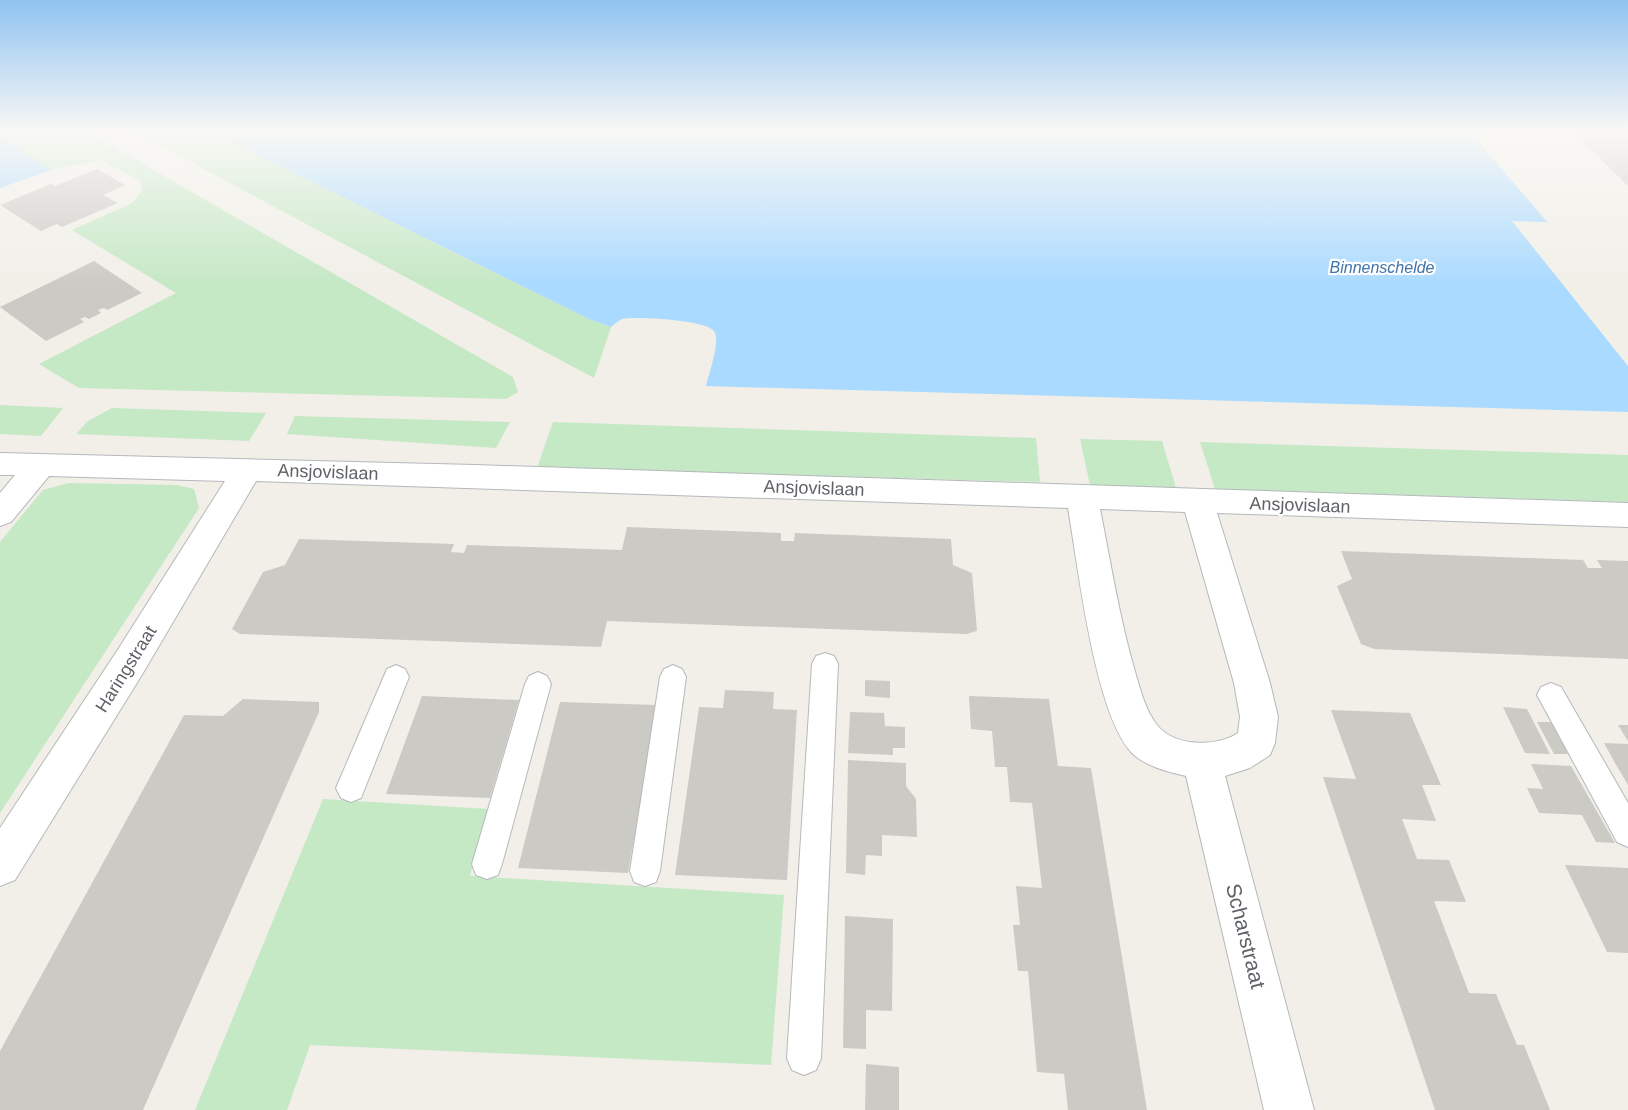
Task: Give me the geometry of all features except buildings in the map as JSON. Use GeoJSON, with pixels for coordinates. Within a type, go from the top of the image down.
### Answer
{"type":"FeatureCollection","features":[{"type":"Feature","properties":{"kind":"street","name":"Ansjovislaan"},"geometry":{"type":"LineString","coordinates":[[0,464],[1628,515]]}},
{"type":"Feature","properties":{"kind":"street"},"geometry":{"type":"LineString","coordinates":[[0,514],[41,465]]}},
{"type":"Feature","properties":{"kind":"street","name":"Haringstraat"},"geometry":{"type":"LineString","coordinates":[[0,865],[130,662],[248,470]]}},
{"type":"Feature","properties":{"kind":"street"},"geometry":{"type":"LineString","coordinates":[[1082,497],[1126,707],[1144,740],[1173,756],[1202,762],[1235,756],[1256,743],[1259,717],[1252,683],[1198,501]]}},
{"type":"Feature","properties":{"kind":"street","name":"Scharstraat"},"geometry":{"type":"LineString","coordinates":[[1202,762],[1289,1110]]}},
{"type":"Feature","properties":{"kind":"lane"},"geometry":{"type":"LineString","coordinates":[[804,1058],[825,664]]}},
{"type":"Feature","properties":{"kind":"lane"},"geometry":{"type":"LineString","coordinates":[[351,788],[396,677]]}},
{"type":"Feature","properties":{"kind":"lane"},"geometry":{"type":"LineString","coordinates":[[645,871],[673,677]]}},
{"type":"Feature","properties":{"kind":"lane"},"geometry":{"type":"LineString","coordinates":[[487,864],[538,684]]}},
{"type":"Feature","properties":{"kind":"lane"},"geometry":{"type":"LineString","coordinates":[[1551,695],[1628,832]]}},
{"type":"Feature","properties":{"kind":"green space"},"geometry":{"type":"Polygon","coordinates":[[[141,182],[174,182],[513,377],[518,392],[506,399],[79,388],[39,364],[176,293],[72,230],[132,203],[141,192],[141,182]]]}},
{"type":"Feature","properties":{"kind":"green space"},"geometry":{"type":"Polygon","coordinates":[[[228,182],[312,182],[589,319],[611,327],[594,378],[228,182]]]}},
{"type":"Feature","properties":{"kind":"green space"},"geometry":{"type":"Polygon","coordinates":[[[0,405],[63,408],[41,436],[0,434],[0,405]]]}},
{"type":"Feature","properties":{"kind":"green space"},"geometry":{"type":"Polygon","coordinates":[[[112,408],[266,413],[249,441],[76,434],[88,421],[112,408]]]}},
{"type":"Feature","properties":{"kind":"green space"},"geometry":{"type":"Polygon","coordinates":[[[295,416],[510,422],[496,448],[287,434],[295,416]]]}},
{"type":"Feature","properties":{"kind":"green space"},"geometry":{"type":"Polygon","coordinates":[[[553,422],[1036,438],[1040,482],[537,468],[553,422]]]}},
{"type":"Feature","properties":{"kind":"green space"},"geometry":{"type":"Polygon","coordinates":[[[1080,439],[1162,441],[1176,488],[1090,485],[1080,439]]]}},
{"type":"Feature","properties":{"kind":"green space"},"geometry":{"type":"Polygon","coordinates":[[[1200,442],[1628,455],[1628,502],[1215,489],[1200,442]]]}},
{"type":"Feature","properties":{"kind":"green space"},"geometry":{"type":"Polygon","coordinates":[[[69,483],[177,485],[194,489],[199,508],[0,813],[0,542],[43,490],[69,483]]]}},
{"type":"Feature","properties":{"kind":"green space"},"geometry":{"type":"Polygon","coordinates":[[[323,799],[488,809],[470,876],[784,895],[771,1065],[310,1045],[287,1110],[195,1110],[323,799]]]}},
{"type":"Feature","properties":{"kind":"water"},"geometry":{"type":"Polygon","coordinates":[[[0,182],[18,182],[0,188],[0,182]]]}},
{"type":"Feature","properties":{"kind":"water","name":"Binnenschelde"},"geometry":{"type":"Polygon","coordinates":[[[312,182],[1513,182],[1547,222],[1512,221],[1628,366],[1628,412],[706,386],[716,342],[714,331],[708,327],[685,322],[641,318],[622,319],[611,327],[589,319],[312,182]]]}}]}
